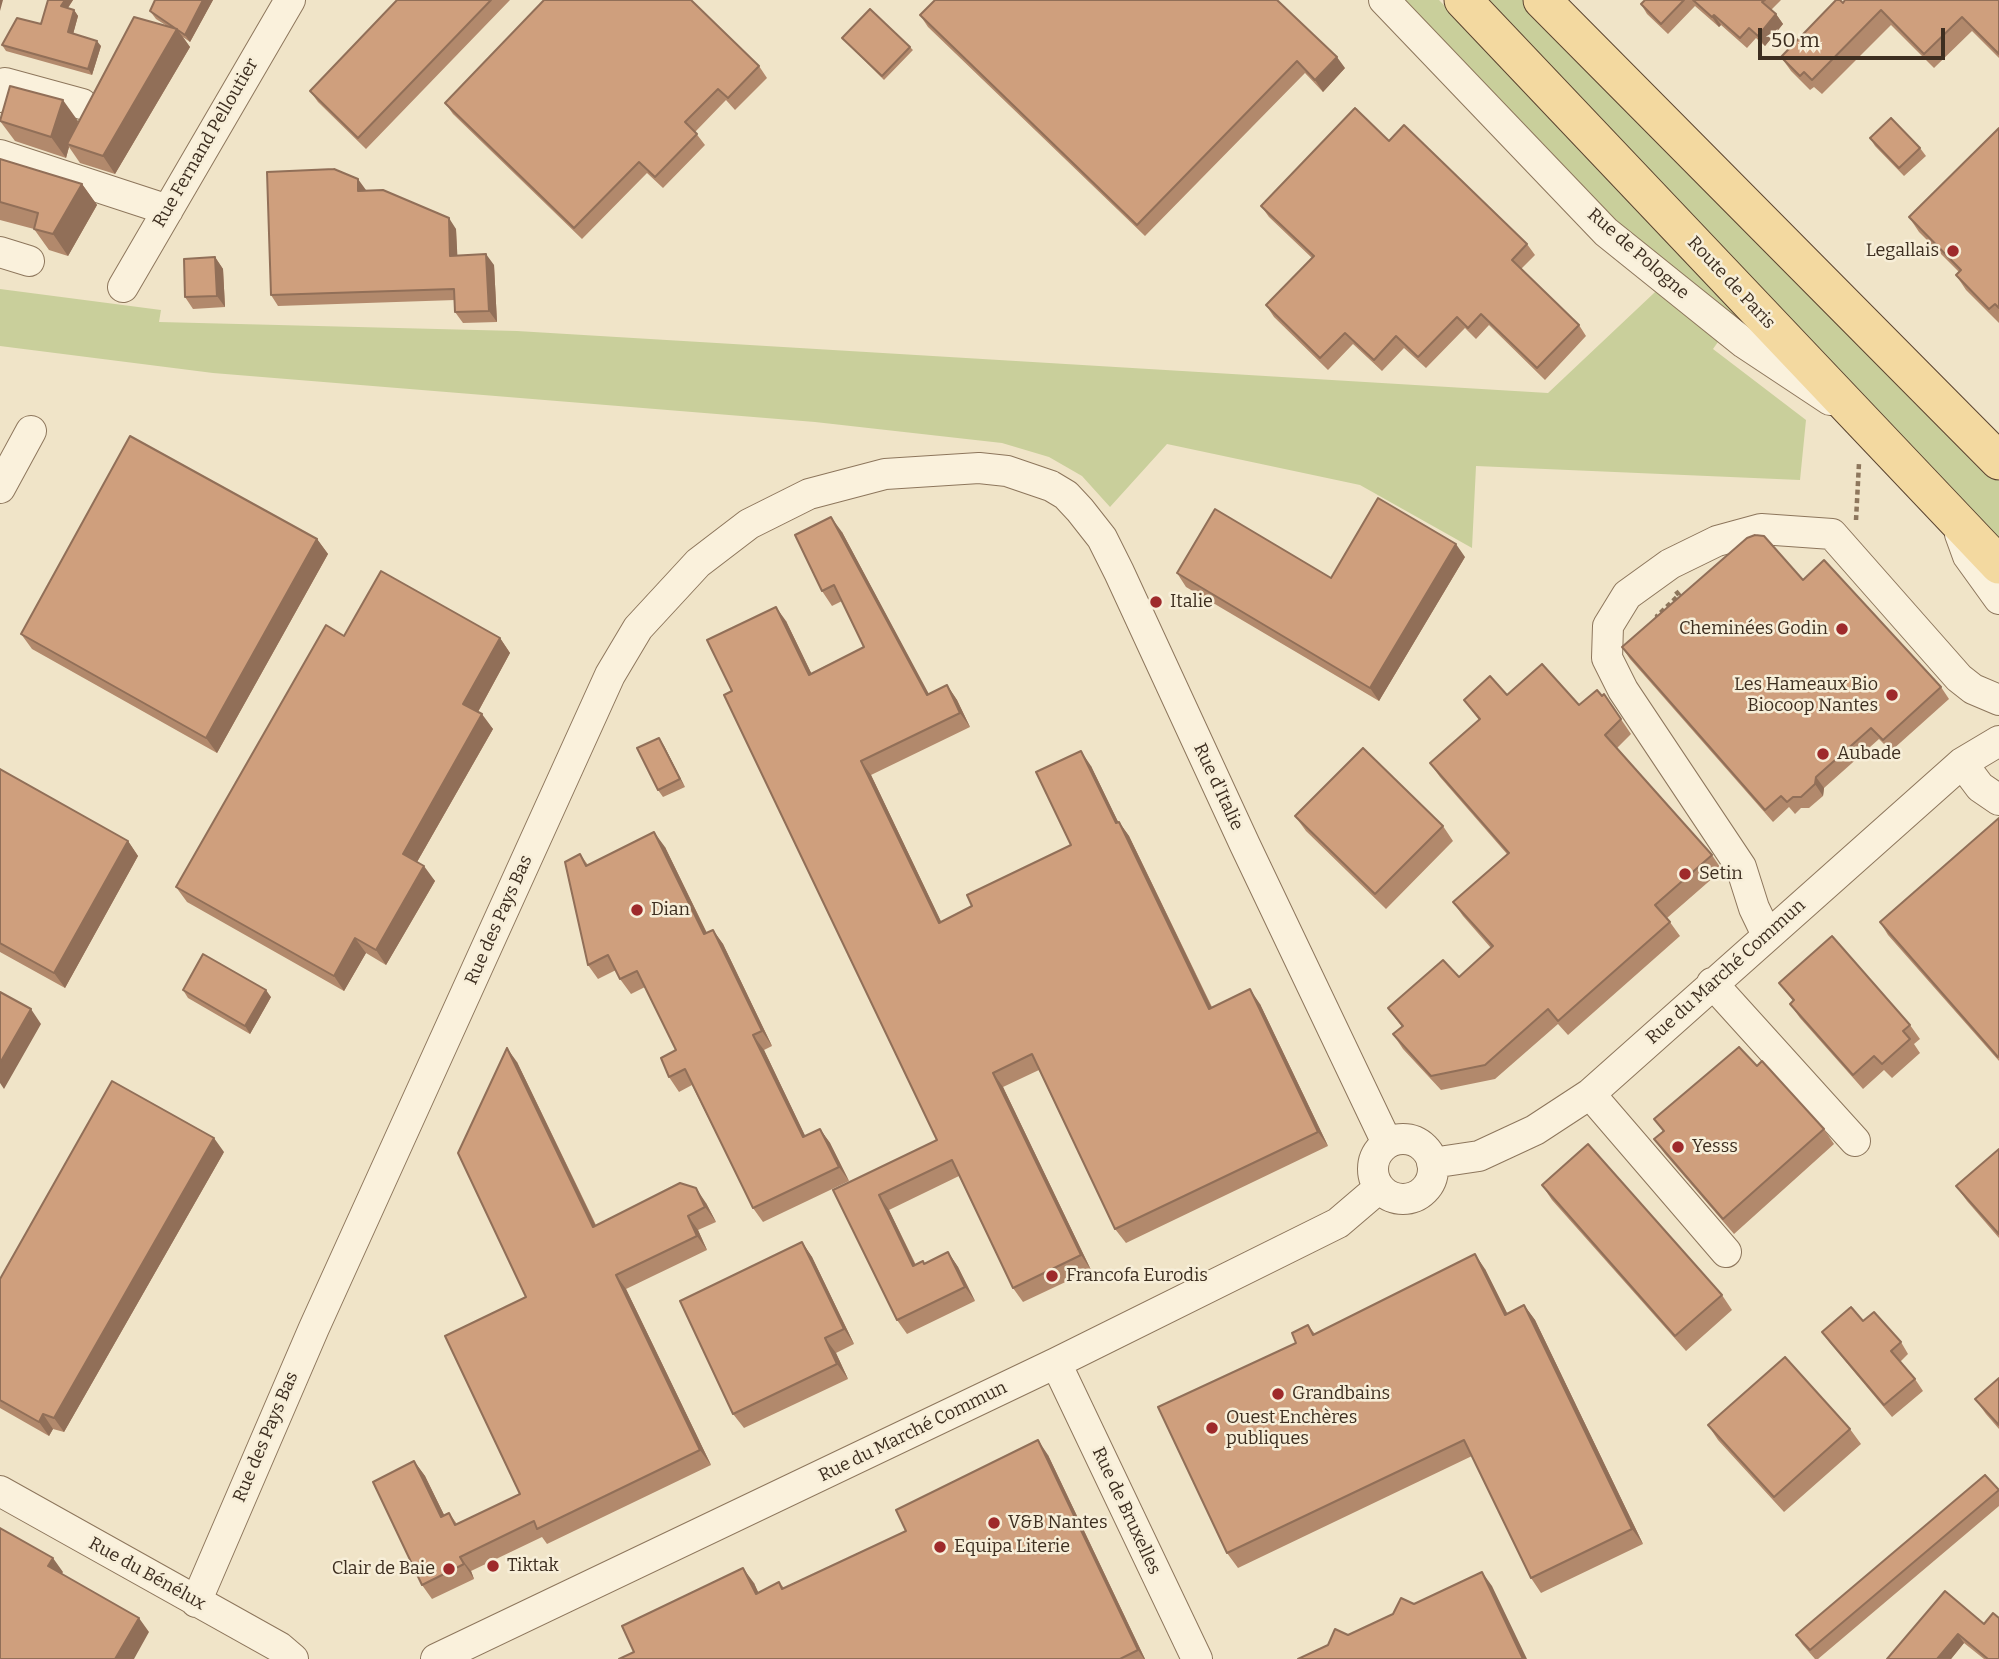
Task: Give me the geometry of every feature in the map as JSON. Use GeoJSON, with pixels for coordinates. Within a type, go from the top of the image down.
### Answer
{"type":"FeatureCollection","features":[{"type":"Feature","properties":{"kind":"main road","name":"Route de Paris"},"geometry":{"type":"LineString","coordinates":[[1463,0],[1999,565]]}},
{"type":"Feature","properties":{"kind":"main road"},"geometry":{"type":"LineString","coordinates":[[1542,0],[1999,461]]}},
{"type":"Feature","properties":{"kind":"street","name":"Rue Fernand Pelloutier"},"geometry":{"type":"LineString","coordinates":[[123,287],[289,0]]}},
{"type":"Feature","properties":{"kind":"street","name":"Rue de Pologne"},"geometry":{"type":"LineString","coordinates":[[1384,0],[1606,232],[1744,342],[1858,419]]}},
{"type":"Feature","properties":{"kind":"street"},"geometry":{"type":"LineString","coordinates":[[0,97],[5,83],[82,104]]}},
{"type":"Feature","properties":{"kind":"street"},"geometry":{"type":"LineString","coordinates":[[0,155],[168,210]]}},
{"type":"Feature","properties":{"kind":"street"},"geometry":{"type":"LineString","coordinates":[[0,252],[29,261]]}},
{"type":"Feature","properties":{"kind":"street"},"geometry":{"type":"LineString","coordinates":[[0,488],[31,431]]}},
{"type":"Feature","properties":{"kind":"street","name":"Rue des Pays Bas"},"geometry":{"type":"LineString","coordinates":[[196,1601],[314,1328],[518,877],[610,675],[638,628],[673,587],[726,539],[769,512],[809,494],[897,472],[951,467],[1007,471]]}},
{"type":"Feature","properties":{"kind":"street","name":"Rue d'Italie"},"geometry":{"type":"LineString","coordinates":[[1007,471],[1066,495],[1102,538],[1387,1143]]}},
{"type":"Feature","properties":{"kind":"street"},"geometry":{"type":"LineString","coordinates":[[1956,521],[1968,555],[1999,599]]}},
{"type":"Feature","properties":{"kind":"street"},"geometry":{"type":"LineString","coordinates":[[1767,934],[1754,908],[1741,867],[1623,690],[1607,658],[1608,626],[1627,594],[1660,571],[1717,541],[1761,529],[1832,534],[1959,678],[1973,689],[1999,700]]}},
{"type":"Feature","properties":{"kind":"street","name":"Rue du Marché Commun"},"geometry":{"type":"LineString","coordinates":[[1432,1163],[1479,1156],[1535,1130],[1590,1094],[1962,762],[1999,741]]}},
{"type":"Feature","properties":{"kind":"street"},"geometry":{"type":"LineString","coordinates":[[1962,762],[1980,787],[1999,800]]}},
{"type":"Feature","properties":{"kind":"street"},"geometry":{"type":"LineString","coordinates":[[1712,983],[1855,1141]]}},
{"type":"Feature","properties":{"kind":"street"},"geometry":{"type":"LineString","coordinates":[[1590,1094],[1726,1252]]}},
{"type":"Feature","properties":{"kind":"street"},"geometry":{"type":"LineString","coordinates":[[1406,1139],[1423,1147],[1432,1163],[1430,1183],[1416,1197],[1396,1199],[1379,1188],[1372,1169],[1379,1150],[1387,1143],[1406,1139]]}},
{"type":"Feature","properties":{"kind":"street","name":"Rue du Marché Commun"},"geometry":{"type":"LineString","coordinates":[[436,1659],[1056,1363],[1338,1223],[1379,1188]]}},
{"type":"Feature","properties":{"kind":"street","name":"Rue de Bruxelles"},"geometry":{"type":"LineString","coordinates":[[1056,1363],[1197,1659]]}},
{"type":"Feature","properties":{"kind":"street","name":"Rue du Bénélux"},"geometry":{"type":"LineString","coordinates":[[0,1491],[279,1647],[293,1659]]}},
{"type":"Feature","properties":{"kind":"path"},"geometry":{"type":"LineString","coordinates":[[1842,545],[1856,528],[1860,465],[1853,456]]}},
{"type":"Feature","properties":{"kind":"path"},"geometry":{"type":"LineString","coordinates":[[1660,571],[1684,603]]}},
{"type":"Feature","properties":{"kind":"path"},"geometry":{"type":"LineString","coordinates":[[1669,616],[1662,622],[1657,616],[1679,595]]}},
{"type":"Feature","properties":{"kind":"green space"},"geometry":{"type":"Polygon","coordinates":[[[1396,0],[1439,0],[1739,312],[1713,349],[1806,420],[1800,480],[1476,466],[1472,548],[1360,485],[1167,444],[1110,507],[1082,476],[1049,457],[1002,443],[815,422],[213,373],[0,346],[0,289],[161,310],[159,322],[517,331],[1548,393],[1671,277],[1396,0]]]}},
{"type":"Feature","properties":{"kind":"green space"},"geometry":{"type":"Polygon","coordinates":[[[1484,0],[1523,0],[1999,481],[1999,546],[1484,0]]]}},
{"type":"Feature","properties":{"kind":"building"},"geometry":{"type":"Polygon","coordinates":[[[48,0],[65,0],[61,6],[74,10],[68,32],[97,41],[88,69],[2,45],[17,18],[41,24],[48,0]]]}},
{"type":"Feature","properties":{"kind":"building"},"geometry":{"type":"Polygon","coordinates":[[[155,0],[203,0],[185,35],[150,11],[155,0]]]}},
{"type":"Feature","properties":{"kind":"building"},"geometry":{"type":"Polygon","coordinates":[[[397,0],[491,0],[358,138],[310,91],[397,0]]]}},
{"type":"Feature","properties":{"kind":"building"},"geometry":{"type":"Polygon","coordinates":[[[544,0],[691,0],[759,66],[728,98],[718,89],[685,122],[697,134],[655,177],[639,162],[574,228],[445,103],[544,0]]]}},
{"type":"Feature","properties":{"kind":"building"},"geometry":{"type":"Polygon","coordinates":[[[935,0],[1277,0],[1337,57],[1315,80],[1297,61],[1137,225],[920,15],[935,0]]]}},
{"type":"Feature","properties":{"kind":"building"},"geometry":{"type":"Polygon","coordinates":[[[1645,0],[1684,0],[1661,24],[1641,4],[1645,0]]]}},
{"type":"Feature","properties":{"kind":"building"},"geometry":{"type":"Polygon","coordinates":[[[1693,0],[1765,0],[1762,2],[1776,14],[1758,36],[1749,28],[1740,38],[1693,0]]]}},
{"type":"Feature","properties":{"kind":"building"},"geometry":{"type":"Polygon","coordinates":[[[1836,0],[1843,3],[1845,0],[1999,0],[1999,54],[1962,17],[1924,54],[1881,10],[1812,80],[1804,72],[1800,76],[1781,57],[1836,0]]]}},
{"type":"Feature","properties":{"kind":"building"},"geometry":{"type":"Polygon","coordinates":[[[870,9],[910,47],[882,76],[842,38],[870,9]]]}},
{"type":"Feature","properties":{"kind":"building"},"geometry":{"type":"Polygon","coordinates":[[[134,17],[177,29],[103,156],[67,144],[134,17]]]}},
{"type":"Feature","properties":{"kind":"building"},"geometry":{"type":"Polygon","coordinates":[[[10,86],[63,100],[51,137],[0,121],[10,86]]]}},
{"type":"Feature","properties":{"kind":"building"},"geometry":{"type":"Polygon","coordinates":[[[1355,108],[1389,141],[1404,125],[1527,244],[1512,260],[1579,325],[1537,368],[1481,314],[1468,328],[1457,317],[1418,357],[1396,336],[1374,360],[1345,333],[1320,358],[1266,305],[1314,256],[1261,206],[1355,108]]]}},
{"type":"Feature","properties":{"kind":"building"},"geometry":{"type":"Polygon","coordinates":[[[1891,118],[1920,148],[1899,168],[1870,138],[1891,118]]]}},
{"type":"Feature","properties":{"kind":"building"},"geometry":{"type":"Polygon","coordinates":[[[1999,128],[1999,308],[1995,304],[1989,309],[1956,275],[1961,270],[1909,217],[1999,128]]]}},
{"type":"Feature","properties":{"kind":"building"},"geometry":{"type":"Polygon","coordinates":[[[0,159],[82,184],[53,234],[34,229],[38,213],[0,202],[0,159]]]}},
{"type":"Feature","properties":{"kind":"building"},"geometry":{"type":"Polygon","coordinates":[[[334,169],[358,179],[358,191],[383,190],[449,218],[450,256],[486,254],[489,311],[455,312],[454,289],[271,295],[267,172],[334,169]]]}},
{"type":"Feature","properties":{"kind":"building"},"geometry":{"type":"Polygon","coordinates":[[[215,257],[217,296],[185,297],[184,259],[215,257]]]}},
{"type":"Feature","properties":{"kind":"building"},"geometry":{"type":"Polygon","coordinates":[[[130,436],[317,539],[206,738],[21,634],[130,436]]]}},
{"type":"Feature","properties":{"kind":"building"},"geometry":{"type":"Polygon","coordinates":[[[1378,498],[1456,544],[1370,688],[1177,573],[1215,509],[1331,578],[1378,498]]]}},
{"type":"Feature","properties":{"kind":"building"},"geometry":{"type":"Polygon","coordinates":[[[831,517],[927,695],[947,685],[960,713],[861,761],[939,923],[972,906],[967,895],[1071,845],[1036,772],[1081,751],[1116,823],[1119,822],[1209,1009],[1250,989],[1318,1132],[1115,1229],[1032,1054],[993,1073],[1081,1255],[1013,1288],[952,1160],[879,1195],[913,1266],[923,1261],[924,1264],[948,1252],[965,1287],[897,1320],[833,1190],[937,1140],[724,695],[732,691],[707,640],[776,607],[809,675],[864,647],[834,585],[822,591],[795,535],[831,517]]]}},
{"type":"Feature","properties":{"kind":"building"},"geometry":{"type":"Polygon","coordinates":[[[1764,536],[1803,580],[1824,560],[1941,687],[1883,740],[1871,728],[1816,777],[1815,784],[1801,797],[1793,797],[1787,802],[1781,796],[1765,810],[1622,647],[1747,538],[1764,536]]]}},
{"type":"Feature","properties":{"kind":"building"},"geometry":{"type":"Polygon","coordinates":[[[381,571],[500,638],[463,704],[482,714],[403,854],[424,866],[376,950],[355,938],[334,976],[176,887],[326,625],[344,636],[381,571]]]}},
{"type":"Feature","properties":{"kind":"building"},"geometry":{"type":"Polygon","coordinates":[[[1542,664],[1579,705],[1597,690],[1602,696],[1604,694],[1621,719],[1605,735],[1712,855],[1655,905],[1670,922],[1558,1021],[1548,1009],[1485,1065],[1431,1076],[1393,1034],[1403,1026],[1388,1008],[1443,960],[1459,977],[1493,946],[1453,902],[1509,853],[1430,763],[1480,719],[1464,700],[1490,676],[1507,695],[1542,664]]]}},
{"type":"Feature","properties":{"kind":"building"},"geometry":{"type":"Polygon","coordinates":[[[659,738],[680,779],[658,790],[637,748],[659,738]]]}},
{"type":"Feature","properties":{"kind":"building"},"geometry":{"type":"Polygon","coordinates":[[[1363,748],[1443,826],[1375,894],[1295,816],[1363,748]]]}},
{"type":"Feature","properties":{"kind":"building"},"geometry":{"type":"Polygon","coordinates":[[[0,769],[128,841],[54,973],[0,943],[0,769]]]}},
{"type":"Feature","properties":{"kind":"building"},"geometry":{"type":"Polygon","coordinates":[[[1999,818],[1999,1057],[1998,1057],[1880,922],[1999,818]]]}},
{"type":"Feature","properties":{"kind":"building"},"geometry":{"type":"Polygon","coordinates":[[[654,832],[704,934],[713,930],[762,1031],[753,1035],[803,1137],[820,1129],[839,1167],[753,1208],[685,1069],[669,1077],[661,1058],[676,1050],[637,971],[620,979],[608,955],[588,965],[565,862],[580,854],[586,866],[654,832]]]}},
{"type":"Feature","properties":{"kind":"building"},"geometry":{"type":"Polygon","coordinates":[[[1832,936],[1910,1025],[1903,1031],[1910,1039],[1882,1064],[1874,1056],[1853,1075],[1790,1004],[1794,1000],[1779,983],[1832,936]]]}},
{"type":"Feature","properties":{"kind":"building"},"geometry":{"type":"Polygon","coordinates":[[[203,954],[266,990],[245,1026],[183,990],[203,954]]]}},
{"type":"Feature","properties":{"kind":"building"},"geometry":{"type":"Polygon","coordinates":[[[0,992],[31,1009],[0,1063],[0,992]]]}},
{"type":"Feature","properties":{"kind":"building"},"geometry":{"type":"Polygon","coordinates":[[[1739,1047],[1757,1066],[1762,1061],[1824,1129],[1723,1219],[1654,1139],[1664,1131],[1654,1119],[1739,1047]]]}},
{"type":"Feature","properties":{"kind":"building"},"geometry":{"type":"Polygon","coordinates":[[[507,1048],[593,1227],[680,1183],[696,1188],[705,1207],[688,1216],[697,1236],[616,1275],[700,1450],[537,1529],[534,1521],[460,1557],[464,1564],[422,1585],[373,1482],[414,1461],[441,1517],[449,1513],[455,1525],[520,1494],[445,1336],[526,1297],[458,1153],[507,1048]]]}},
{"type":"Feature","properties":{"kind":"building"},"geometry":{"type":"Polygon","coordinates":[[[112,1081],[214,1138],[54,1418],[43,1414],[39,1422],[0,1400],[0,1279],[112,1081]]]}},
{"type":"Feature","properties":{"kind":"building"},"geometry":{"type":"Polygon","coordinates":[[[1588,1144],[1722,1295],[1675,1336],[1542,1185],[1588,1144]]]}},
{"type":"Feature","properties":{"kind":"building"},"geometry":{"type":"Polygon","coordinates":[[[1999,1149],[1999,1234],[1956,1186],[1999,1149]]]}},
{"type":"Feature","properties":{"kind":"building"},"geometry":{"type":"Polygon","coordinates":[[[802,1242],[844,1329],[825,1338],[837,1364],[733,1414],[680,1301],[802,1242]]]}},
{"type":"Feature","properties":{"kind":"building"},"geometry":{"type":"Polygon","coordinates":[[[1475,1254],[1505,1315],[1524,1305],[1632,1529],[1531,1578],[1464,1440],[1227,1553],[1158,1407],[1296,1343],[1292,1333],[1308,1325],[1313,1335],[1475,1254]]]}},
{"type":"Feature","properties":{"kind":"building"},"geometry":{"type":"Polygon","coordinates":[[[1851,1307],[1863,1321],[1874,1312],[1901,1342],[1891,1351],[1915,1379],[1884,1405],[1822,1332],[1851,1307]]]}},
{"type":"Feature","properties":{"kind":"building"},"geometry":{"type":"Polygon","coordinates":[[[1785,1357],[1850,1429],[1774,1497],[1708,1425],[1785,1357]]]}},
{"type":"Feature","properties":{"kind":"building"},"geometry":{"type":"Polygon","coordinates":[[[1999,1378],[1999,1425],[1975,1399],[1999,1378]]]}},
{"type":"Feature","properties":{"kind":"building"},"geometry":{"type":"Polygon","coordinates":[[[1038,1440],[1138,1650],[1120,1659],[619,1659],[634,1652],[622,1626],[743,1568],[756,1594],[779,1582],[782,1589],[906,1531],[896,1510],[1038,1440]]]}},
{"type":"Feature","properties":{"kind":"building"},"geometry":{"type":"Polygon","coordinates":[[[1985,1475],[1999,1490],[1810,1650],[1796,1635],[1985,1475]]]}},
{"type":"Feature","properties":{"kind":"building"},"geometry":{"type":"Polygon","coordinates":[[[0,1528],[53,1558],[48,1566],[139,1618],[115,1659],[0,1659],[0,1528]]]}},
{"type":"Feature","properties":{"kind":"building"},"geometry":{"type":"Polygon","coordinates":[[[1482,1572],[1523,1659],[1298,1659],[1328,1645],[1335,1629],[1348,1635],[1393,1614],[1401,1598],[1414,1604],[1482,1572]]]}},
{"type":"Feature","properties":{"kind":"building"},"geometry":{"type":"Polygon","coordinates":[[[1945,1591],[1984,1624],[1993,1613],[1999,1618],[1999,1659],[1988,1659],[1958,1634],[1937,1659],[1887,1659],[1945,1591]]]}},
{"type":"Feature","properties":{"kind":"place","name":"Legallais"},"geometry":{"type":"Point","coordinates":[1953,251]}},
{"type":"Feature","properties":{"kind":"place","name":"Italie"},"geometry":{"type":"Point","coordinates":[1156,602]}},
{"type":"Feature","properties":{"kind":"place","name":"Cheminées Godin"},"geometry":{"type":"Point","coordinates":[1842,629]}},
{"type":"Feature","properties":{"kind":"place","name":"Les Hameaux Bio Biocoop Nantes"},"geometry":{"type":"Point","coordinates":[1892,695]}},
{"type":"Feature","properties":{"kind":"place","name":"Aubade"},"geometry":{"type":"Point","coordinates":[1823,754]}},
{"type":"Feature","properties":{"kind":"place","name":"Setin"},"geometry":{"type":"Point","coordinates":[1685,874]}},
{"type":"Feature","properties":{"kind":"place","name":"Dian"},"geometry":{"type":"Point","coordinates":[637,910]}},
{"type":"Feature","properties":{"kind":"place","name":"Yesss"},"geometry":{"type":"Point","coordinates":[1678,1147]}},
{"type":"Feature","properties":{"kind":"place","name":"Francofa Eurodis"},"geometry":{"type":"Point","coordinates":[1052,1276]}},
{"type":"Feature","properties":{"kind":"place","name":"Grandbains"},"geometry":{"type":"Point","coordinates":[1278,1394]}},
{"type":"Feature","properties":{"kind":"place","name":"Ouest Enchères publiques"},"geometry":{"type":"Point","coordinates":[1212,1428]}},
{"type":"Feature","properties":{"kind":"place","name":"V&B Nantes"},"geometry":{"type":"Point","coordinates":[994,1523]}},
{"type":"Feature","properties":{"kind":"place","name":"Equipa Literie"},"geometry":{"type":"Point","coordinates":[940,1547]}},
{"type":"Feature","properties":{"kind":"place","name":"Tiktak"},"geometry":{"type":"Point","coordinates":[493,1566]}},
{"type":"Feature","properties":{"kind":"place","name":"Clair de Baie"},"geometry":{"type":"Point","coordinates":[449,1569]}}]}
